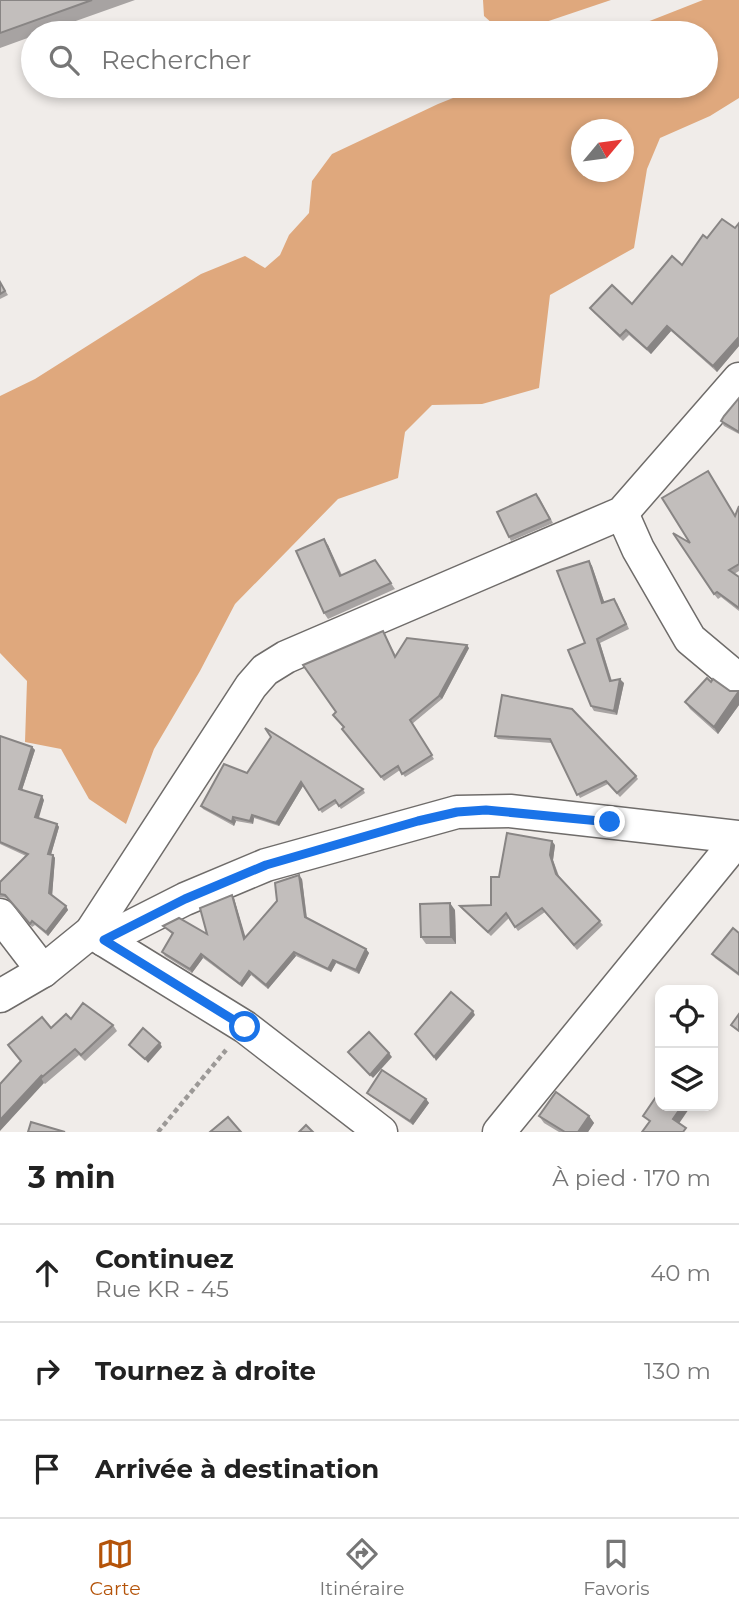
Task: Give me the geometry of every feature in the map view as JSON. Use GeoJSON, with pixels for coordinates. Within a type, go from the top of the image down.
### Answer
{"type":"FeatureCollection","features":[{"type":"Feature","properties":{"kind":"street"},"geometry":{"type":"LineString","coordinates":[[98,936],[251,686],[265,670],[286,657],[622,513],[739,379]]}},
{"type":"Feature","properties":{"kind":"street"},"geometry":{"type":"LineString","coordinates":[[622,513],[638,549],[690,639],[739,680]]}},
{"type":"Feature","properties":{"kind":"street"},"geometry":{"type":"LineString","coordinates":[[0,996],[98,936],[266,865],[457,812],[510,811],[739,838]]}},
{"type":"Feature","properties":{"kind":"street"},"geometry":{"type":"LineString","coordinates":[[499,1132],[739,838]]}},
{"type":"Feature","properties":{"kind":"street"},"geometry":{"type":"LineString","coordinates":[[0,915],[43,971]]}},
{"type":"Feature","properties":{"kind":"street"},"geometry":{"type":"LineString","coordinates":[[98,936],[245,1027],[382,1132]]}},
{"type":"Feature","properties":{"kind":"path"},"geometry":{"type":"LineString","coordinates":[[158,1132],[245,1027]]}},
{"type":"Feature","properties":{"kind":"shaded area"},"geometry":{"type":"Polygon","coordinates":[[[483,0],[611,0],[549,21],[490,21],[484,16],[483,0]]]}},
{"type":"Feature","properties":{"kind":"shaded area"},"geometry":{"type":"Polygon","coordinates":[[[703,0],[739,0],[739,98],[710,116],[660,138],[647,169],[634,248],[550,295],[539,388],[482,404],[432,405],[405,432],[398,478],[338,499],[235,604],[200,671],[154,749],[126,824],[89,799],[61,749],[25,742],[27,681],[0,653],[0,396],[35,379],[201,274],[245,256],[265,268],[280,255],[289,235],[309,213],[312,181],[332,154],[453,98],[718,98],[718,21],[650,21],[703,0]]]}},
{"type":"Feature","properties":{"kind":"building"},"geometry":{"type":"Polygon","coordinates":[[[0,0],[92,0],[33,21],[21,21],[21,25],[0,33],[0,0]]]}},
{"type":"Feature","properties":{"kind":"building"},"geometry":{"type":"Polygon","coordinates":[[[722,219],[735,228],[739,223],[739,337],[713,366],[667,326],[647,349],[626,330],[620,336],[590,308],[612,285],[632,304],[672,256],[682,265],[703,235],[707,238],[722,219]]]}},
{"type":"Feature","properties":{"kind":"building"},"geometry":{"type":"Polygon","coordinates":[[[739,398],[739,432],[721,421],[739,398]]]}},
{"type":"Feature","properties":{"kind":"building"},"geometry":{"type":"Polygon","coordinates":[[[708,471],[735,516],[739,506],[739,564],[729,570],[739,577],[739,608],[717,592],[714,594],[673,533],[690,543],[662,498],[708,471]]]}},
{"type":"Feature","properties":{"kind":"building"},"geometry":{"type":"Polygon","coordinates":[[[536,494],[550,519],[509,537],[497,512],[536,494]]]}},
{"type":"Feature","properties":{"kind":"building"},"geometry":{"type":"Polygon","coordinates":[[[324,539],[340,576],[375,560],[391,583],[324,613],[296,551],[324,539]]]}},
{"type":"Feature","properties":{"kind":"building"},"geometry":{"type":"Polygon","coordinates":[[[589,561],[602,603],[614,599],[626,624],[597,639],[610,681],[620,679],[614,711],[591,706],[568,650],[585,643],[557,571],[589,561]]]}},
{"type":"Feature","properties":{"kind":"building"},"geometry":{"type":"Polygon","coordinates":[[[383,631],[395,657],[407,638],[467,645],[439,696],[410,720],[432,755],[402,774],[398,766],[381,777],[342,729],[344,727],[333,715],[336,712],[303,665],[383,631]]]}},
{"type":"Feature","properties":{"kind":"building"},"geometry":{"type":"Polygon","coordinates":[[[707,678],[730,691],[739,691],[714,727],[685,702],[707,678]]]}},
{"type":"Feature","properties":{"kind":"building"},"geometry":{"type":"Polygon","coordinates":[[[502,695],[572,709],[636,776],[617,793],[606,781],[577,795],[550,739],[495,736],[502,695]]]}},
{"type":"Feature","properties":{"kind":"building"},"geometry":{"type":"Polygon","coordinates":[[[265,728],[363,789],[339,806],[335,800],[319,810],[301,782],[276,823],[252,815],[250,821],[233,817],[232,822],[201,806],[224,764],[247,773],[271,737],[265,728]]]}},
{"type":"Feature","properties":{"kind":"building"},"geometry":{"type":"Polygon","coordinates":[[[0,736],[32,747],[19,789],[42,796],[35,817],[57,824],[48,854],[53,855],[49,893],[66,906],[46,932],[32,921],[30,924],[5,895],[0,894],[0,882],[28,854],[0,842],[0,736]]]}},
{"type":"Feature","properties":{"kind":"building"},"geometry":{"type":"Polygon","coordinates":[[[507,833],[552,841],[550,855],[556,874],[600,921],[574,945],[542,908],[515,927],[506,913],[488,932],[460,906],[491,905],[491,877],[499,877],[507,833]]]}},
{"type":"Feature","properties":{"kind":"building"},"geometry":{"type":"Polygon","coordinates":[[[299,875],[305,917],[366,949],[356,970],[333,960],[328,969],[294,952],[266,985],[249,971],[240,984],[201,954],[190,969],[162,952],[173,933],[163,926],[179,918],[207,934],[200,908],[232,895],[244,939],[277,901],[275,883],[299,875]]]}},
{"type":"Feature","properties":{"kind":"building"},"geometry":{"type":"Polygon","coordinates":[[[450,903],[451,937],[421,937],[420,904],[450,903]]]}},
{"type":"Feature","properties":{"kind":"building"},"geometry":{"type":"Polygon","coordinates":[[[733,928],[739,933],[739,974],[712,954],[733,928]]]}},
{"type":"Feature","properties":{"kind":"building"},"geometry":{"type":"Polygon","coordinates":[[[451,992],[473,1011],[434,1057],[415,1034],[451,992]]]}},
{"type":"Feature","properties":{"kind":"building"},"geometry":{"type":"Polygon","coordinates":[[[83,1003],[113,1025],[81,1055],[75,1049],[41,1078],[42,1075],[0,1120],[0,1084],[21,1061],[8,1045],[42,1017],[51,1028],[66,1014],[71,1019],[83,1003]]]}},
{"type":"Feature","properties":{"kind":"building"},"geometry":{"type":"Polygon","coordinates":[[[739,1014],[739,1031],[731,1025],[739,1014]]]}},
{"type":"Feature","properties":{"kind":"building"},"geometry":{"type":"Polygon","coordinates":[[[143,1028],[160,1043],[145,1059],[129,1045],[143,1028]]]}},
{"type":"Feature","properties":{"kind":"building"},"geometry":{"type":"Polygon","coordinates":[[[369,1032],[389,1053],[370,1075],[348,1052],[369,1032]]]}},
{"type":"Feature","properties":{"kind":"building"},"geometry":{"type":"Polygon","coordinates":[[[382,1070],[426,1099],[410,1121],[367,1093],[382,1070]]]}},
{"type":"Feature","properties":{"kind":"building"},"geometry":{"type":"Polygon","coordinates":[[[556,1092],[589,1116],[578,1132],[565,1132],[539,1116],[556,1092]]]}},
{"type":"Feature","properties":{"kind":"building"},"geometry":{"type":"Polygon","coordinates":[[[655,1098],[655,1111],[679,1111],[673,1119],[686,1128],[683,1132],[642,1132],[650,1121],[643,1116],[655,1098]]]}},
{"type":"Feature","properties":{"kind":"building"},"geometry":{"type":"Polygon","coordinates":[[[228,1117],[241,1132],[210,1132],[228,1117]]]}},
{"type":"Feature","properties":{"kind":"building"},"geometry":{"type":"Polygon","coordinates":[[[31,1122],[65,1132],[28,1132],[31,1122]]]}},
{"type":"Feature","properties":{"kind":"building"},"geometry":{"type":"Polygon","coordinates":[[[306,1125],[313,1132],[299,1132],[306,1125]]]}},
{"type":"Feature","properties":{"kind":"route"},"geometry":{"type":"LineString","coordinates":[[245,1027],[104,940],[185,899],[266,865],[418,821],[457,812],[486,810],[610,822]]}}]}
